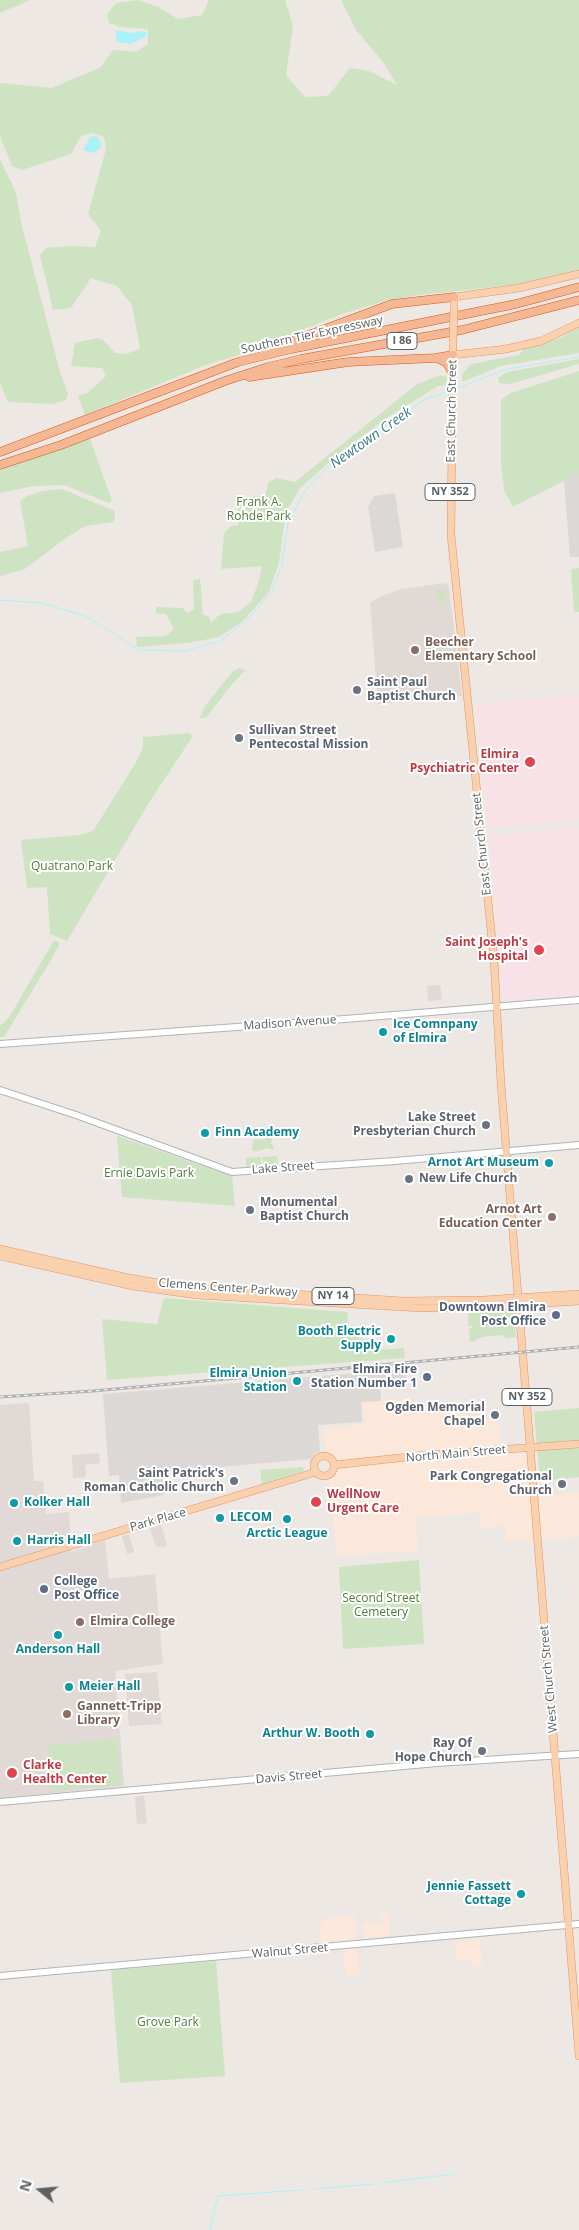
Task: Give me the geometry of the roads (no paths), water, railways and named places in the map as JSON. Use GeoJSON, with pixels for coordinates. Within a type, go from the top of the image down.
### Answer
{"type":"FeatureCollection","features":[{"type":"Feature","properties":{"kind":"highway","name":"Southern Tier Expressway"},"geometry":{"type":"LineString","coordinates":[[0,452],[238,362],[291,349],[516,304],[579,286]]}},
{"type":"Feature","properties":{"kind":"highway"},"geometry":{"type":"LineString","coordinates":[[238,362],[392,304],[454,297]]}},
{"type":"Feature","properties":{"kind":"highway","name":"Southern Tier Expressway"},"geometry":{"type":"LineString","coordinates":[[0,464],[61,445],[268,366],[301,358],[462,330],[579,300]]}},
{"type":"Feature","properties":{"kind":"highway"},"geometry":{"type":"LineString","coordinates":[[225,381],[348,362],[435,358],[453,355]]}},
{"type":"Feature","properties":{"kind":"highway"},"geometry":{"type":"LineString","coordinates":[[435,358],[447,363],[453,374]]}},
{"type":"Feature","properties":{"kind":"main road"},"geometry":{"type":"LineString","coordinates":[[454,297],[519,288],[579,274]]}},
{"type":"Feature","properties":{"kind":"main road","name":"East Church Street"},"geometry":{"type":"LineString","coordinates":[[454,297],[451,535],[497,1006],[506,1151],[519,1301]]}},
{"type":"Feature","properties":{"kind":"main road"},"geometry":{"type":"LineString","coordinates":[[453,355],[506,349],[541,341],[579,323]]}},
{"type":"Feature","properties":{"kind":"main road","name":"Clemens Center Parkway"},"geometry":{"type":"LineString","coordinates":[[0,1249],[124,1277],[181,1287],[404,1301],[579,1301]]}},
{"type":"Feature","properties":{"kind":"main road","name":"Clemens Center Parkway"},"geometry":{"type":"LineString","coordinates":[[0,1256],[133,1286],[197,1295],[421,1308],[519,1301],[579,1294]]}},
{"type":"Feature","properties":{"kind":"main road","name":"West Church Street"},"geometry":{"type":"LineString","coordinates":[[519,1301],[579,2056]]}},
{"type":"Feature","properties":{"kind":"main road","name":"North Main Street"},"geometry":{"type":"LineString","coordinates":[[334,1465],[579,1444]]}},
{"type":"Feature","properties":{"kind":"main road"},"geometry":{"type":"LineString","coordinates":[[320,1457],[329,1457],[334,1465],[332,1472],[322,1476],[316,1472],[314,1465],[320,1457]]}},
{"type":"Feature","properties":{"kind":"main road","name":"Park Place"},"geometry":{"type":"LineString","coordinates":[[0,1567],[316,1472]]}},
{"type":"Feature","properties":{"kind":"street","name":"Madison Avenue"},"geometry":{"type":"LineString","coordinates":[[0,1044],[311,1022],[579,1000]]}},
{"type":"Feature","properties":{"kind":"street","name":"Lake Street"},"geometry":{"type":"LineString","coordinates":[[0,1090],[232,1172],[579,1145]]}},
{"type":"Feature","properties":{"kind":"street","name":"Davis Street"},"geometry":{"type":"LineString","coordinates":[[0,1802],[437,1763],[579,1754]]}},
{"type":"Feature","properties":{"kind":"street","name":"Walnut Street"},"geometry":{"type":"LineString","coordinates":[[0,1976],[579,1924]]}},
{"type":"Feature","properties":{"kind":"water"},"geometry":{"type":"Polygon","coordinates":[[[115,30],[147,33],[146,36],[131,44],[117,42],[115,30]]]}},
{"type":"Feature","properties":{"kind":"water"},"geometry":{"type":"Polygon","coordinates":[[[96,136],[100,140],[101,147],[91,153],[83,150],[90,137],[96,136]]]}},
{"type":"Feature","properties":{"kind":"waterway","name":"Newtown Creek"},"geometry":{"type":"LineString","coordinates":[[455,389],[507,369],[579,357]]}},
{"type":"Feature","properties":{"kind":"waterway","name":"Newtown Creek"},"geometry":{"type":"LineString","coordinates":[[0,600],[42,603],[88,617],[139,650],[184,651],[220,641],[248,619],[272,591],[282,565],[288,523],[305,491],[331,464],[382,427],[426,399],[449,391]]}},
{"type":"Feature","properties":{"kind":"waterway"},"geometry":{"type":"LineString","coordinates":[[383,2183],[453,2174]]}},
{"type":"Feature","properties":{"kind":"waterway"},"geometry":{"type":"LineString","coordinates":[[315,2189],[373,2184]]}},
{"type":"Feature","properties":{"kind":"waterway"},"geometry":{"type":"LineString","coordinates":[[210,2230],[218,2196],[301,2190]]}},
{"type":"Feature","properties":{"kind":"railway"},"geometry":{"type":"LineString","coordinates":[[0,1397],[93,1391],[579,1347]]}},
{"type":"Feature","properties":{"kind":"place","name":"Beecher Elementary School"},"geometry":{"type":"Point","coordinates":[415,650]}},
{"type":"Feature","properties":{"kind":"place","name":"Saint Paul Baptist Church"},"geometry":{"type":"Point","coordinates":[357,690]}},
{"type":"Feature","properties":{"kind":"place","name":"Sullivan Street Pentecostal Mission"},"geometry":{"type":"Point","coordinates":[239,738]}},
{"type":"Feature","properties":{"kind":"place","name":"Elmira Psychiatric Center"},"geometry":{"type":"Point","coordinates":[530,762]}},
{"type":"Feature","properties":{"kind":"place","name":"Saint Joseph's Hospital"},"geometry":{"type":"Point","coordinates":[539,950]}},
{"type":"Feature","properties":{"kind":"place","name":"Ice Comnpany of Elmira"},"geometry":{"type":"Point","coordinates":[383,1032]}},
{"type":"Feature","properties":{"kind":"place","name":"Lake Street Presbyterian Church"},"geometry":{"type":"Point","coordinates":[486,1125]}},
{"type":"Feature","properties":{"kind":"place","name":"Finn Academy"},"geometry":{"type":"Point","coordinates":[205,1133]}},
{"type":"Feature","properties":{"kind":"place","name":"Arnot Art Museum"},"geometry":{"type":"Point","coordinates":[549,1163]}},
{"type":"Feature","properties":{"kind":"place","name":"New Life Church"},"geometry":{"type":"Point","coordinates":[409,1179]}},
{"type":"Feature","properties":{"kind":"place","name":"Monumental Baptist Church"},"geometry":{"type":"Point","coordinates":[250,1210]}},
{"type":"Feature","properties":{"kind":"place","name":"Arnot Art Education Center"},"geometry":{"type":"Point","coordinates":[552,1217]}},
{"type":"Feature","properties":{"kind":"place","name":"Downtown Elmira Post Office"},"geometry":{"type":"Point","coordinates":[556,1315]}},
{"type":"Feature","properties":{"kind":"place","name":"Booth Electric Supply"},"geometry":{"type":"Point","coordinates":[391,1339]}},
{"type":"Feature","properties":{"kind":"place","name":"Elmira Fire Station Number 1"},"geometry":{"type":"Point","coordinates":[427,1377]}},
{"type":"Feature","properties":{"kind":"place","name":"Elmira Union Station"},"geometry":{"type":"Point","coordinates":[297,1381]}},
{"type":"Feature","properties":{"kind":"place","name":"Ogden Memorial Chapel"},"geometry":{"type":"Point","coordinates":[495,1415]}},
{"type":"Feature","properties":{"kind":"place","name":"Saint Patrick's Roman Catholic Church"},"geometry":{"type":"Point","coordinates":[234,1481]}},
{"type":"Feature","properties":{"kind":"place","name":"Park Congregational Church"},"geometry":{"type":"Point","coordinates":[562,1484]}},
{"type":"Feature","properties":{"kind":"place","name":"WellNow Urgent Care"},"geometry":{"type":"Point","coordinates":[316,1502]}},
{"type":"Feature","properties":{"kind":"place","name":"Kolker Hall"},"geometry":{"type":"Point","coordinates":[14,1503]}},
{"type":"Feature","properties":{"kind":"place","name":"LECOM"},"geometry":{"type":"Point","coordinates":[220,1518]}},
{"type":"Feature","properties":{"kind":"place","name":"Arctic League"},"geometry":{"type":"Point","coordinates":[287,1519]}},
{"type":"Feature","properties":{"kind":"place","name":"Harris Hall"},"geometry":{"type":"Point","coordinates":[17,1541]}},
{"type":"Feature","properties":{"kind":"place","name":"College Post Office"},"geometry":{"type":"Point","coordinates":[44,1589]}},
{"type":"Feature","properties":{"kind":"place","name":"Elmira College"},"geometry":{"type":"Point","coordinates":[80,1622]}},
{"type":"Feature","properties":{"kind":"place","name":"Anderson Hall"},"geometry":{"type":"Point","coordinates":[58,1635]}},
{"type":"Feature","properties":{"kind":"place","name":"Meier Hall"},"geometry":{"type":"Point","coordinates":[69,1687]}},
{"type":"Feature","properties":{"kind":"place","name":"Gannett-Tripp Library"},"geometry":{"type":"Point","coordinates":[67,1714]}},
{"type":"Feature","properties":{"kind":"place","name":"Arthur W. Booth"},"geometry":{"type":"Point","coordinates":[370,1734]}},
{"type":"Feature","properties":{"kind":"place","name":"Ray Of Hope Church"},"geometry":{"type":"Point","coordinates":[482,1751]}},
{"type":"Feature","properties":{"kind":"place","name":"Clarke Health Center"},"geometry":{"type":"Point","coordinates":[12,1773]}},
{"type":"Feature","properties":{"kind":"place","name":"Jennie Fassett Cottage"},"geometry":{"type":"Point","coordinates":[521,1894]}},
{"type":"Feature","properties":{"kind":"park label","name":"Frank A. Rohde Park"},"geometry":{"type":"Point","coordinates":[259,510]}},
{"type":"Feature","properties":{"kind":"park label","name":"Quatrano Park"},"geometry":{"type":"Point","coordinates":[72,867]}},
{"type":"Feature","properties":{"kind":"park label","name":"Ernie Davis Park"},"geometry":{"type":"Point","coordinates":[149,1174]}},
{"type":"Feature","properties":{"kind":"park label","name":"Second Street Cemetery"},"geometry":{"type":"Point","coordinates":[381,1606]}},
{"type":"Feature","properties":{"kind":"park label","name":"Grove Park"},"geometry":{"type":"Point","coordinates":[168,2023]}}]}
